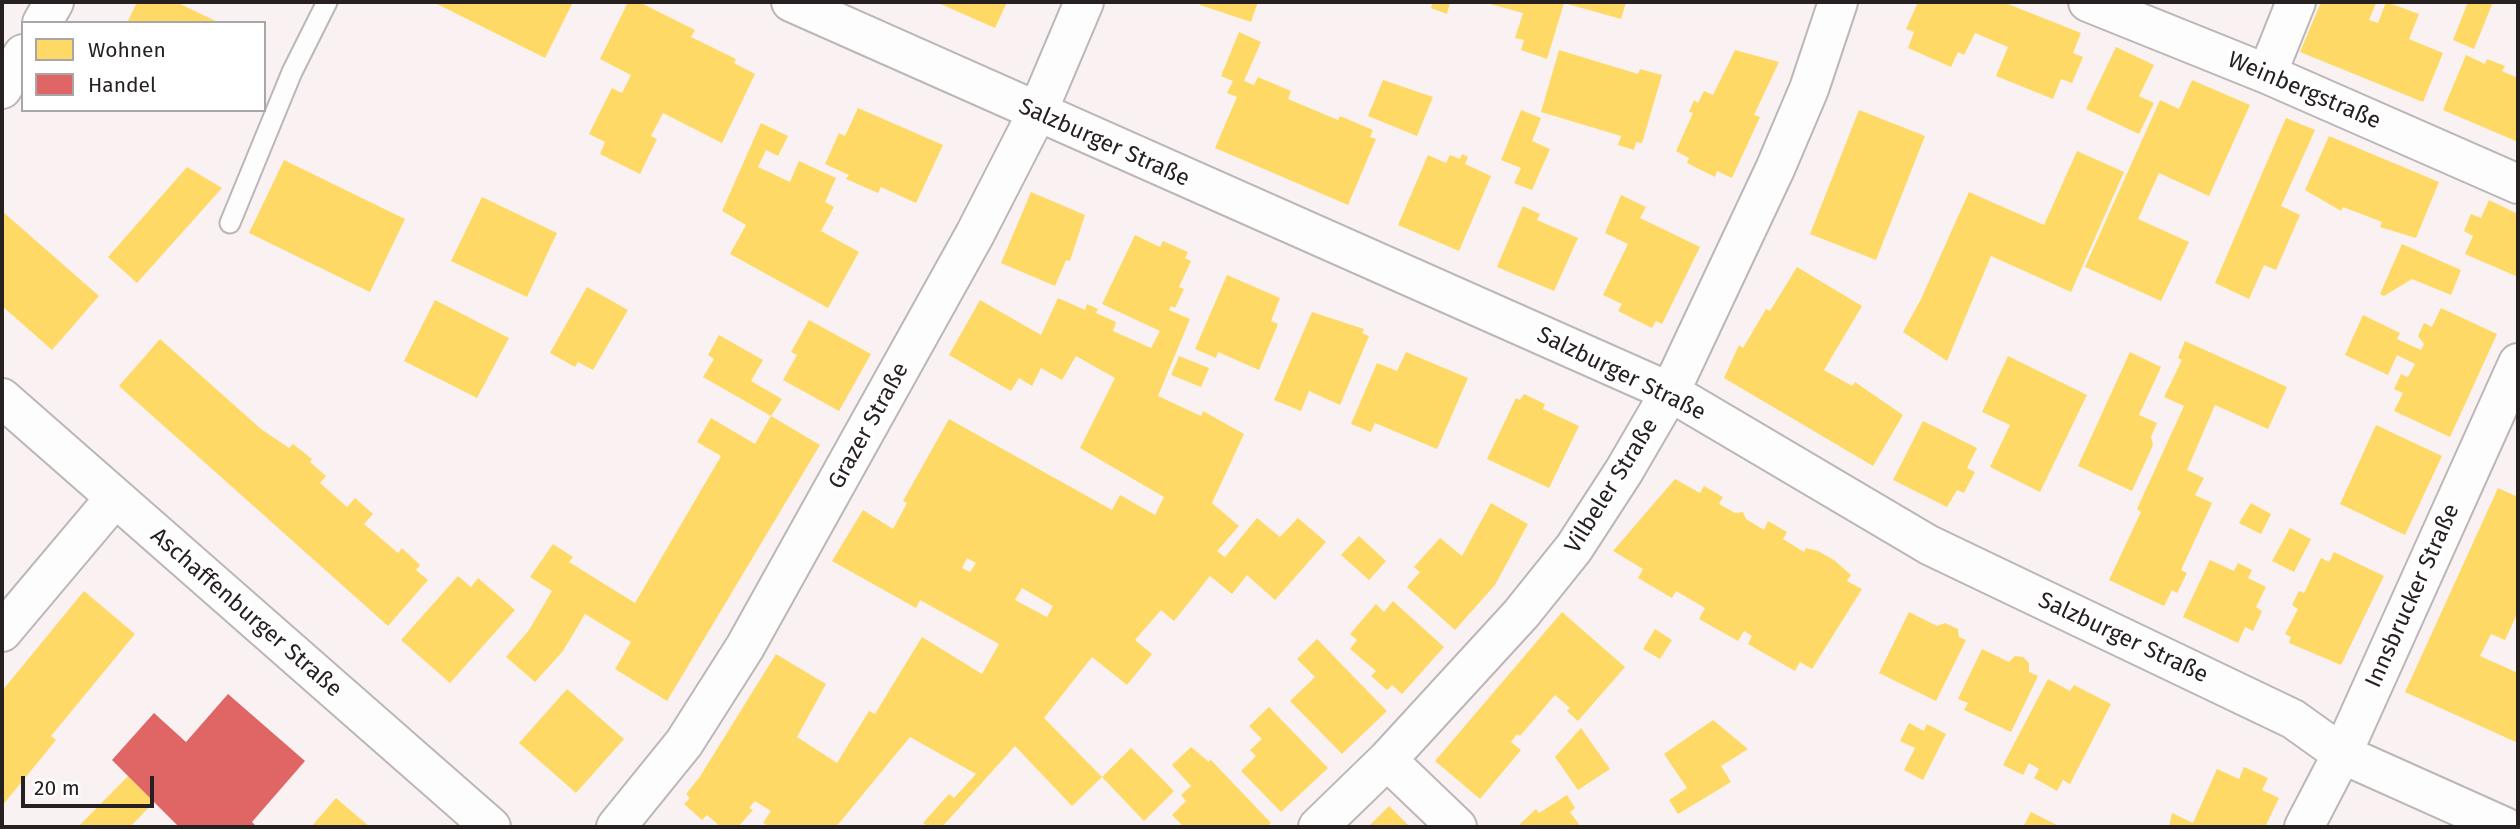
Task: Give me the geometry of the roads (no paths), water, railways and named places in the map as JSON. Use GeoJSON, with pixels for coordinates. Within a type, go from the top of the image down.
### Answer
{"type":"FeatureCollection","features":[{"type":"Feature","properties":{"kind":"street"},"geometry":{"type":"LineString","coordinates":[[43,21],[54,2]]}},
{"type":"Feature","properties":{"kind":"street","name":"Salzburger Straße"},"geometry":{"type":"LineString","coordinates":[[791,2],[1670,392],[1911,536],[2293,719],[2342,754],[2505,827]]}},
{"type":"Feature","properties":{"kind":"street","name":"Grazer Straße"},"geometry":{"type":"LineString","coordinates":[[616,827],[684,743],[745,648],[975,234],[1037,113],[1084,2]]}},
{"type":"Feature","properties":{"kind":"street","name":"Vilbeler Straße"},"geometry":{"type":"LineString","coordinates":[[1318,827],[1387,760],[1463,679],[1554,574],[1624,471],[1670,392],[1775,169],[1809,89],[1838,2]]}},
{"type":"Feature","properties":{"kind":"street","name":"Weinbergstraße"},"geometry":{"type":"LineString","coordinates":[[2088,2],[2267,74],[2518,184]]}},
{"type":"Feature","properties":{"kind":"street"},"geometry":{"type":"LineString","coordinates":[[2267,74],[2296,2]]}},
{"type":"Feature","properties":{"kind":"street"},"geometry":{"type":"LineString","coordinates":[[2,89],[21,57]]}},
{"type":"Feature","properties":{"kind":"street","name":"Innsbrucker Straße"},"geometry":{"type":"LineString","coordinates":[[2304,827],[2342,754],[2518,363]]}},
{"type":"Feature","properties":{"kind":"street","name":"Aschaffenburger Straße"},"geometry":{"type":"LineString","coordinates":[[2,398],[491,827]]}},
{"type":"Feature","properties":{"kind":"street"},"geometry":{"type":"LineString","coordinates":[[2,632],[114,499]]}},
{"type":"Feature","properties":{"kind":"street"},"geometry":{"type":"LineString","coordinates":[[1387,760],[1457,827]]}},
{"type":"Feature","properties":{"kind":"lane"},"geometry":{"type":"LineString","coordinates":[[230,223],[292,72],[327,2]]}}]}
